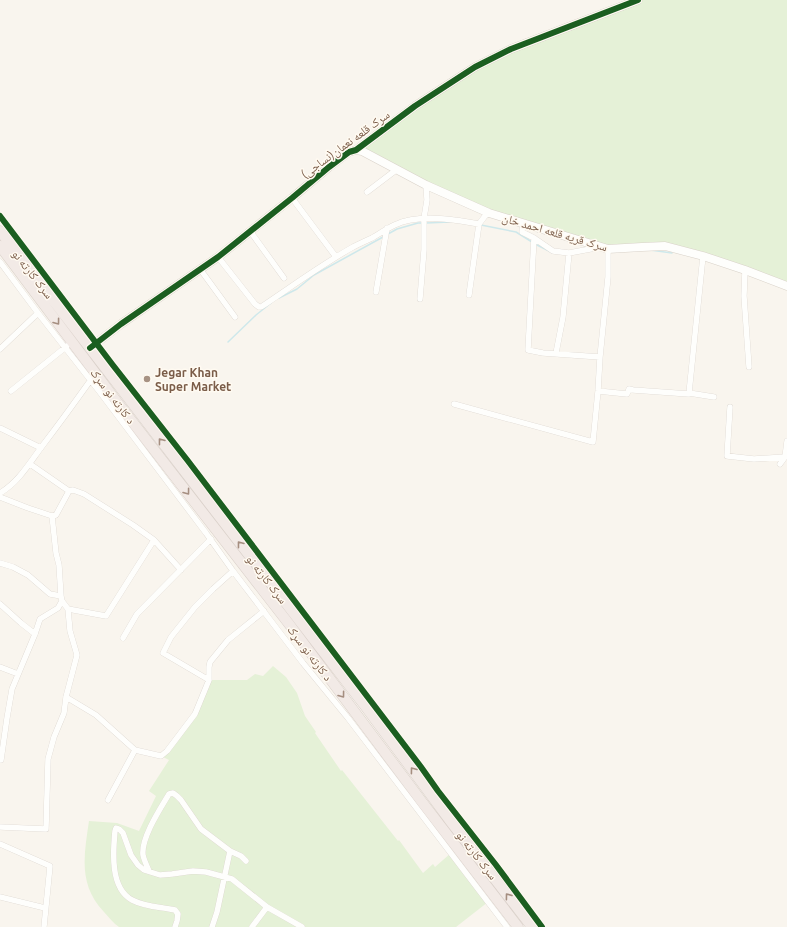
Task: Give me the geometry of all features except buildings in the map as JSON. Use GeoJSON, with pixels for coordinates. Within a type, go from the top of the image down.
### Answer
{"type":"FeatureCollection","features":[{"type":"Feature","properties":{"kind":"highway","name":"سرک کارته نو"},"geometry":{"type":"LineString","coordinates":[[0,231],[93,346],[111,376],[180,464],[532,927]]}},
{"type":"Feature","properties":{"kind":"highway","name":"د کارته نو سړک"},"geometry":{"type":"LineString","coordinates":[[0,246],[69,345],[102,382],[139,437],[293,630],[518,927]]}},
{"type":"Feature","properties":{"kind":"highway"},"geometry":{"type":"LineString","coordinates":[[102,382],[111,376]]}},
{"type":"Feature","properties":{"kind":"highway"},"geometry":{"type":"LineString","coordinates":[[443,829],[451,822]]}},
{"type":"Feature","properties":{"kind":"street","name":"سرک قلعه نعمان(نساجی)"},"geometry":{"type":"LineString","coordinates":[[93,346],[121,324],[218,257],[349,152],[356,150],[415,106],[475,67],[511,49],[638,0]]}},
{"type":"Feature","properties":{"kind":"street","name":"سرک قریه قلعه احمد خان"},"geometry":{"type":"LineString","coordinates":[[356,150],[362,151],[426,186],[489,213],[606,248],[665,246],[703,256],[787,286]]}},
{"type":"Feature","properties":{"kind":"street"},"geometry":{"type":"LineString","coordinates":[[367,192],[396,170]]}},
{"type":"Feature","properties":{"kind":"street"},"geometry":{"type":"LineString","coordinates":[[420,299],[424,250],[424,218],[427,200],[426,186]]}},
{"type":"Feature","properties":{"kind":"street"},"geometry":{"type":"LineString","coordinates":[[292,198],[336,257]]}},
{"type":"Feature","properties":{"kind":"street"},"geometry":{"type":"LineString","coordinates":[[469,295],[480,224],[489,213]]}},
{"type":"Feature","properties":{"kind":"street"},"geometry":{"type":"LineString","coordinates":[[0,216],[93,346],[302,610],[542,927]]}},
{"type":"Feature","properties":{"kind":"street"},"geometry":{"type":"LineString","coordinates":[[218,257],[255,304],[258,307],[261,307],[336,257],[387,228],[408,220],[424,218],[480,224]]}},
{"type":"Feature","properties":{"kind":"street"},"geometry":{"type":"LineString","coordinates":[[454,404],[593,442],[608,277],[606,248],[569,253],[553,251],[522,232],[523,223]]}},
{"type":"Feature","properties":{"kind":"street"},"geometry":{"type":"LineString","coordinates":[[376,292],[387,228]]}},
{"type":"Feature","properties":{"kind":"street"},"geometry":{"type":"LineString","coordinates":[[250,231],[284,278]]}},
{"type":"Feature","properties":{"kind":"street"},"geometry":{"type":"LineString","coordinates":[[534,238],[528,350],[543,353],[600,356]]}},
{"type":"Feature","properties":{"kind":"street"},"geometry":{"type":"LineString","coordinates":[[556,353],[564,317],[569,253]]}},
{"type":"Feature","properties":{"kind":"street"},"geometry":{"type":"LineString","coordinates":[[689,393],[703,256]]}},
{"type":"Feature","properties":{"kind":"street"},"geometry":{"type":"LineString","coordinates":[[0,262],[38,313],[69,345],[90,381],[139,437],[233,571],[303,664],[348,718],[507,927]]}},
{"type":"Feature","properties":{"kind":"street"},"geometry":{"type":"LineString","coordinates":[[200,269],[235,317]]}},
{"type":"Feature","properties":{"kind":"street"},"geometry":{"type":"LineString","coordinates":[[745,270],[744,296],[749,367]]}},
{"type":"Feature","properties":{"kind":"street"},"geometry":{"type":"LineString","coordinates":[[0,349],[38,313]]}},
{"type":"Feature","properties":{"kind":"street"},"geometry":{"type":"LineString","coordinates":[[11,392],[69,345]]}},
{"type":"Feature","properties":{"kind":"street"},"geometry":{"type":"LineString","coordinates":[[0,493],[7,489],[30,464],[90,381]]}},
{"type":"Feature","properties":{"kind":"street"},"geometry":{"type":"LineString","coordinates":[[598,391],[627,394],[629,389],[668,393],[689,393],[714,398]]}},
{"type":"Feature","properties":{"kind":"street"},"geometry":{"type":"LineString","coordinates":[[730,408],[726,456],[784,461],[787,441]]}},
{"type":"Feature","properties":{"kind":"street"},"geometry":{"type":"LineString","coordinates":[[0,428],[41,448]]}},
{"type":"Feature","properties":{"kind":"street"},"geometry":{"type":"LineString","coordinates":[[30,464],[69,491],[73,490],[84,494],[133,525],[154,540],[181,570]]}},
{"type":"Feature","properties":{"kind":"street"},"geometry":{"type":"LineString","coordinates":[[0,497],[52,516],[56,515],[69,491]]}},
{"type":"Feature","properties":{"kind":"street"},"geometry":{"type":"LineString","coordinates":[[0,760],[12,689],[40,619],[58,608],[61,598],[59,565],[56,554],[52,516]]}},
{"type":"Feature","properties":{"kind":"street"},"geometry":{"type":"LineString","coordinates":[[68,609],[106,616],[154,540]]}},
{"type":"Feature","properties":{"kind":"street"},"geometry":{"type":"LineString","coordinates":[[123,638],[137,614],[211,540]]}},
{"type":"Feature","properties":{"kind":"street"},"geometry":{"type":"LineString","coordinates":[[0,564],[13,567],[28,575],[50,594],[61,598],[68,609],[70,631],[77,655],[66,697],[64,713],[54,737],[48,759],[46,829],[0,828]]}},
{"type":"Feature","properties":{"kind":"street"},"geometry":{"type":"LineString","coordinates":[[209,680],[163,653],[171,637],[195,607],[233,571]]}},
{"type":"Feature","properties":{"kind":"street"},"geometry":{"type":"LineString","coordinates":[[0,604],[35,634]]}},
{"type":"Feature","properties":{"kind":"street"},"geometry":{"type":"LineString","coordinates":[[66,697],[96,715],[135,750],[161,756],[167,751],[195,714],[209,680],[209,664],[228,640],[264,611]]}},
{"type":"Feature","properties":{"kind":"street"},"geometry":{"type":"LineString","coordinates":[[0,667],[18,674]]}},
{"type":"Feature","properties":{"kind":"street"},"geometry":{"type":"LineString","coordinates":[[108,800],[135,750]]}},
{"type":"Feature","properties":{"kind":"street"},"geometry":{"type":"LineString","coordinates":[[149,871],[143,855],[144,843],[149,830],[169,794],[173,793],[181,800],[201,829],[230,852],[241,856],[246,861]]}},
{"type":"Feature","properties":{"kind":"street"},"geometry":{"type":"LineString","coordinates":[[175,927],[178,914],[175,910],[133,901],[121,890],[117,879],[113,851],[116,828],[123,833],[131,855],[138,865],[144,870],[160,875],[193,871],[225,876],[237,882],[267,907],[302,927]]}},
{"type":"Feature","properties":{"kind":"street"},"geometry":{"type":"LineString","coordinates":[[0,844],[50,866],[44,927]]}},
{"type":"Feature","properties":{"kind":"street"},"geometry":{"type":"LineString","coordinates":[[212,927],[217,912],[230,852]]}},
{"type":"Feature","properties":{"kind":"street"},"geometry":{"type":"LineString","coordinates":[[0,896],[45,908]]}},
{"type":"Feature","properties":{"kind":"street"},"geometry":{"type":"LineString","coordinates":[[252,927],[267,907]]}},
{"type":"Feature","properties":{"kind":"green space"},"geometry":{"type":"Polygon","coordinates":[[[638,0],[787,0],[787,286],[665,246],[608,249],[489,213],[362,151],[382,130],[475,67],[638,0]]]}},
{"type":"Feature","properties":{"kind":"green space"},"geometry":{"type":"Polygon","coordinates":[[[273,666],[286,677],[297,693],[305,716],[341,771],[342,770],[398,841],[399,840],[423,873],[433,864],[435,867],[451,853],[488,902],[456,927],[119,927],[111,920],[96,902],[90,891],[87,880],[85,858],[89,821],[117,823],[139,831],[156,796],[149,791],[169,760],[161,756],[195,714],[209,680],[247,680],[255,674],[263,676],[273,666]]]}},
{"type":"Feature","properties":{"kind":"waterway"},"geometry":{"type":"LineString","coordinates":[[426,223],[450,222]]}},
{"type":"Feature","properties":{"kind":"waterway"},"geometry":{"type":"LineString","coordinates":[[388,234],[397,229],[422,223]]}},
{"type":"Feature","properties":{"kind":"waterway"},"geometry":{"type":"LineString","coordinates":[[481,225],[516,232],[532,242]]}},
{"type":"Feature","properties":{"kind":"waterway"},"geometry":{"type":"LineString","coordinates":[[279,298],[297,289],[314,275],[383,237]]}},
{"type":"Feature","properties":{"kind":"waterway"},"geometry":{"type":"LineString","coordinates":[[535,244],[553,253]]}},
{"type":"Feature","properties":{"kind":"waterway"},"geometry":{"type":"LineString","coordinates":[[650,250],[672,253]]}},
{"type":"Feature","properties":{"kind":"waterway"},"geometry":{"type":"LineString","coordinates":[[228,342],[271,303]]}},
{"type":"Feature","properties":{"kind":"cycle path"},"geometry":{"type":"LineString","coordinates":[[90,348],[121,324],[218,257],[349,152],[356,150],[415,106],[475,67],[511,49],[638,0]]}},
{"type":"Feature","properties":{"kind":"cycle path"},"geometry":{"type":"LineString","coordinates":[[0,216],[542,927]]}},
{"type":"Feature","properties":{"kind":"place","name":"Jegar Khan Super Market"},"geometry":{"type":"Point","coordinates":[147,379]}}]}
